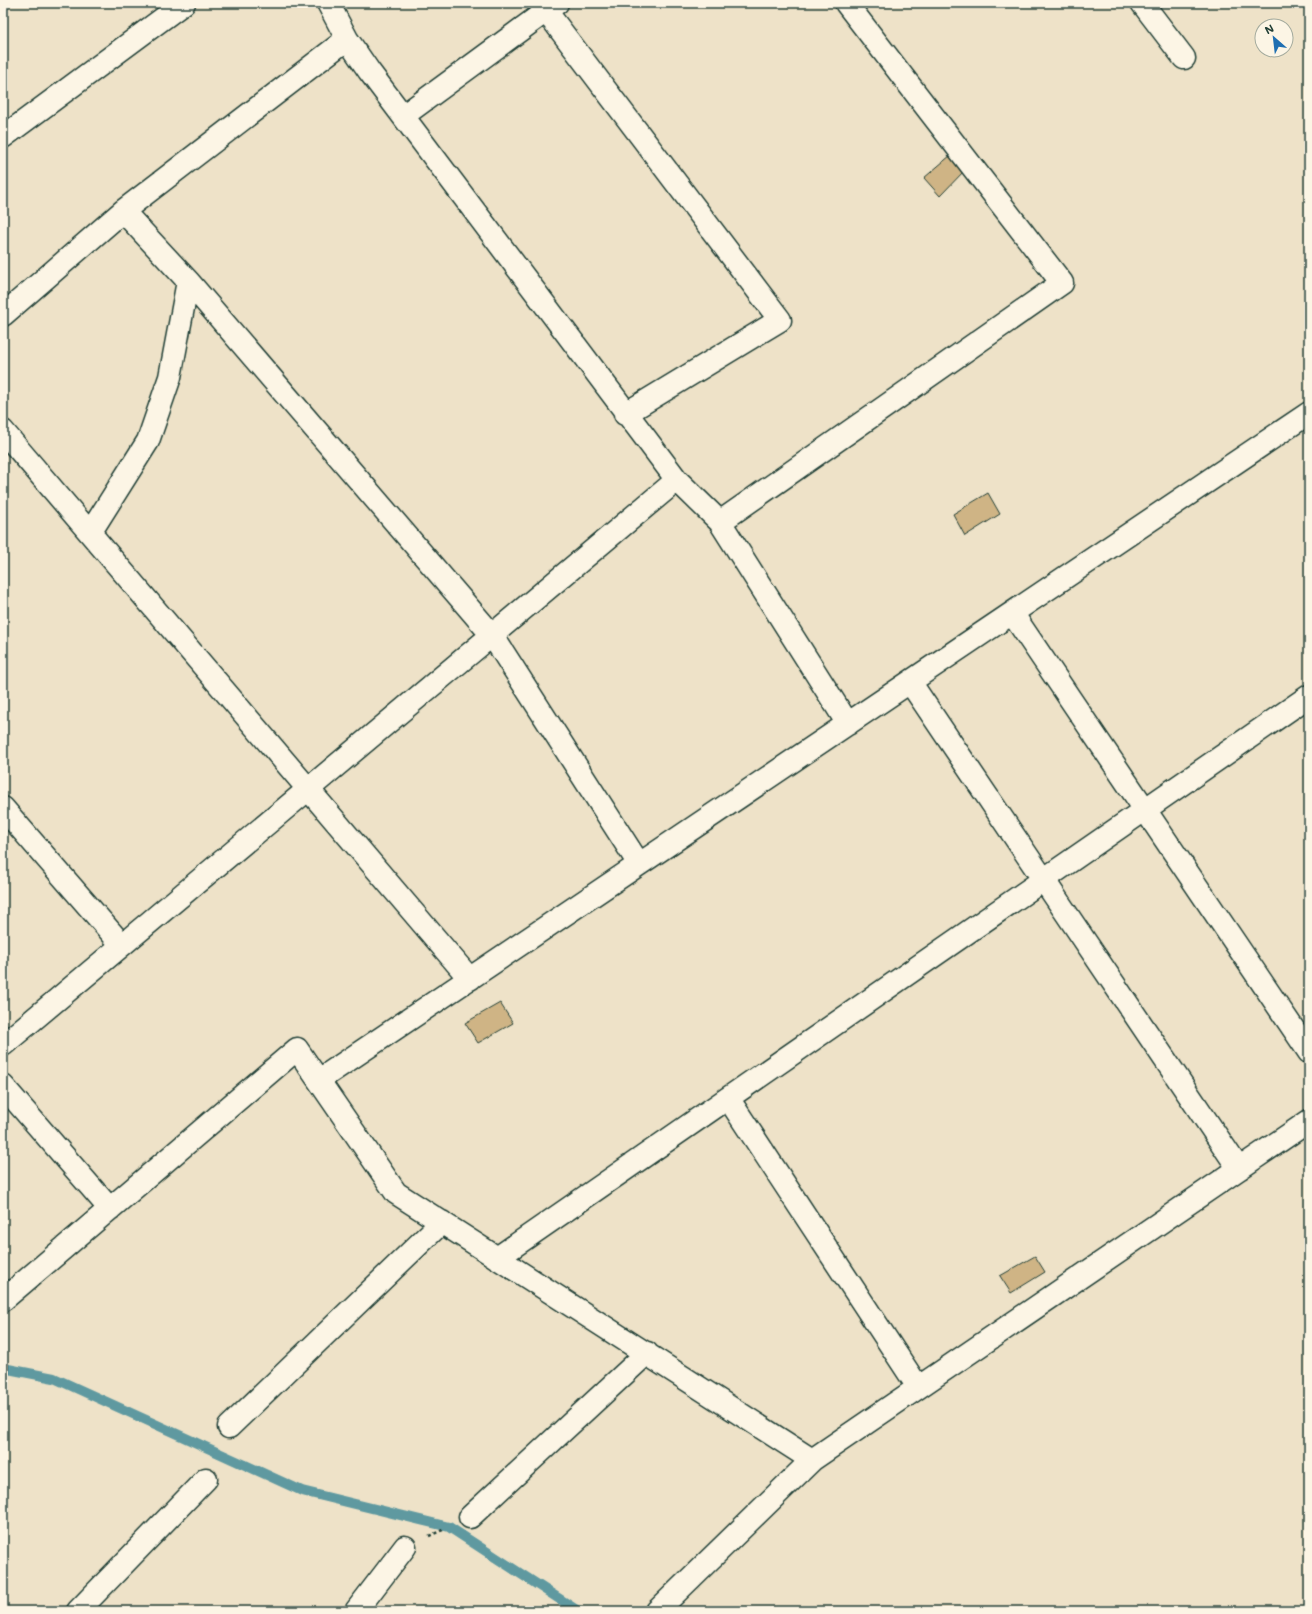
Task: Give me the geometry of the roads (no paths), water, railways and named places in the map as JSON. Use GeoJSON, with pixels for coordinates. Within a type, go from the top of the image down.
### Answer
{"type":"FeatureCollection","features":[{"type":"Feature","properties":{"kind":"street"},"geometry":{"type":"LineString","coordinates":[[3,137],[184,3]]}},
{"type":"Feature","properties":{"kind":"street"},"geometry":{"type":"LineString","coordinates":[[328,3],[347,39],[625,414],[676,480],[720,522],[848,724]]}},
{"type":"Feature","properties":{"kind":"street"},"geometry":{"type":"LineString","coordinates":[[720,522],[1062,283],[846,3]]}},
{"type":"Feature","properties":{"kind":"street"},"geometry":{"type":"LineString","coordinates":[[1142,3],[1184,58]]}},
{"type":"Feature","properties":{"kind":"street"},"geometry":{"type":"LineString","coordinates":[[403,116],[552,7],[780,320],[625,414]]}},
{"type":"Feature","properties":{"kind":"street"},"geometry":{"type":"LineString","coordinates":[[3,315],[123,211],[347,39]]}},
{"type":"Feature","properties":{"kind":"street"},"geometry":{"type":"LineString","coordinates":[[123,211],[188,282],[492,635],[640,864]]}},
{"type":"Feature","properties":{"kind":"street"},"geometry":{"type":"LineString","coordinates":[[90,533],[148,441],[170,377],[188,282]]}},
{"type":"Feature","properties":{"kind":"street"},"geometry":{"type":"LineString","coordinates":[[319,1080],[1309,413]]}},
{"type":"Feature","properties":{"kind":"street"},"geometry":{"type":"LineString","coordinates":[[3,431],[470,979]]}},
{"type":"Feature","properties":{"kind":"street"},"geometry":{"type":"LineString","coordinates":[[3,1045],[676,480]]}},
{"type":"Feature","properties":{"kind":"street"},"geometry":{"type":"LineString","coordinates":[[1012,613],[1309,1052]]}},
{"type":"Feature","properties":{"kind":"street"},"geometry":{"type":"LineString","coordinates":[[910,682],[1239,1169]]}},
{"type":"Feature","properties":{"kind":"street"},"geometry":{"type":"LineString","coordinates":[[497,1258],[1309,696]]}},
{"type":"Feature","properties":{"kind":"street"},"geometry":{"type":"LineString","coordinates":[[3,808],[122,945]]}},
{"type":"Feature","properties":{"kind":"street"},"geometry":{"type":"LineString","coordinates":[[3,1300],[297,1049],[396,1193],[812,1460]]}},
{"type":"Feature","properties":{"kind":"street"},"geometry":{"type":"LineString","coordinates":[[3,1086],[110,1209]]}},
{"type":"Feature","properties":{"kind":"street"},"geometry":{"type":"LineString","coordinates":[[728,1098],[918,1387]]}},
{"type":"Feature","properties":{"kind":"street"},"geometry":{"type":"LineString","coordinates":[[657,1611],[812,1460],[1309,1121]]}},
{"type":"Feature","properties":{"kind":"street"},"geometry":{"type":"LineString","coordinates":[[229,1426],[442,1222]]}},
{"type":"Feature","properties":{"kind":"street"},"geometry":{"type":"LineString","coordinates":[[470,1517],[647,1353]]}},
{"type":"Feature","properties":{"kind":"street"},"geometry":{"type":"LineString","coordinates":[[78,1611],[206,1479]]}},
{"type":"Feature","properties":{"kind":"street"},"geometry":{"type":"LineString","coordinates":[[356,1611],[405,1547]]}},
{"type":"Feature","properties":{"kind":"waterway"},"geometry":{"type":"LineString","coordinates":[[3,1368],[54,1378],[302,1491],[449,1527],[578,1611]]}}]}
